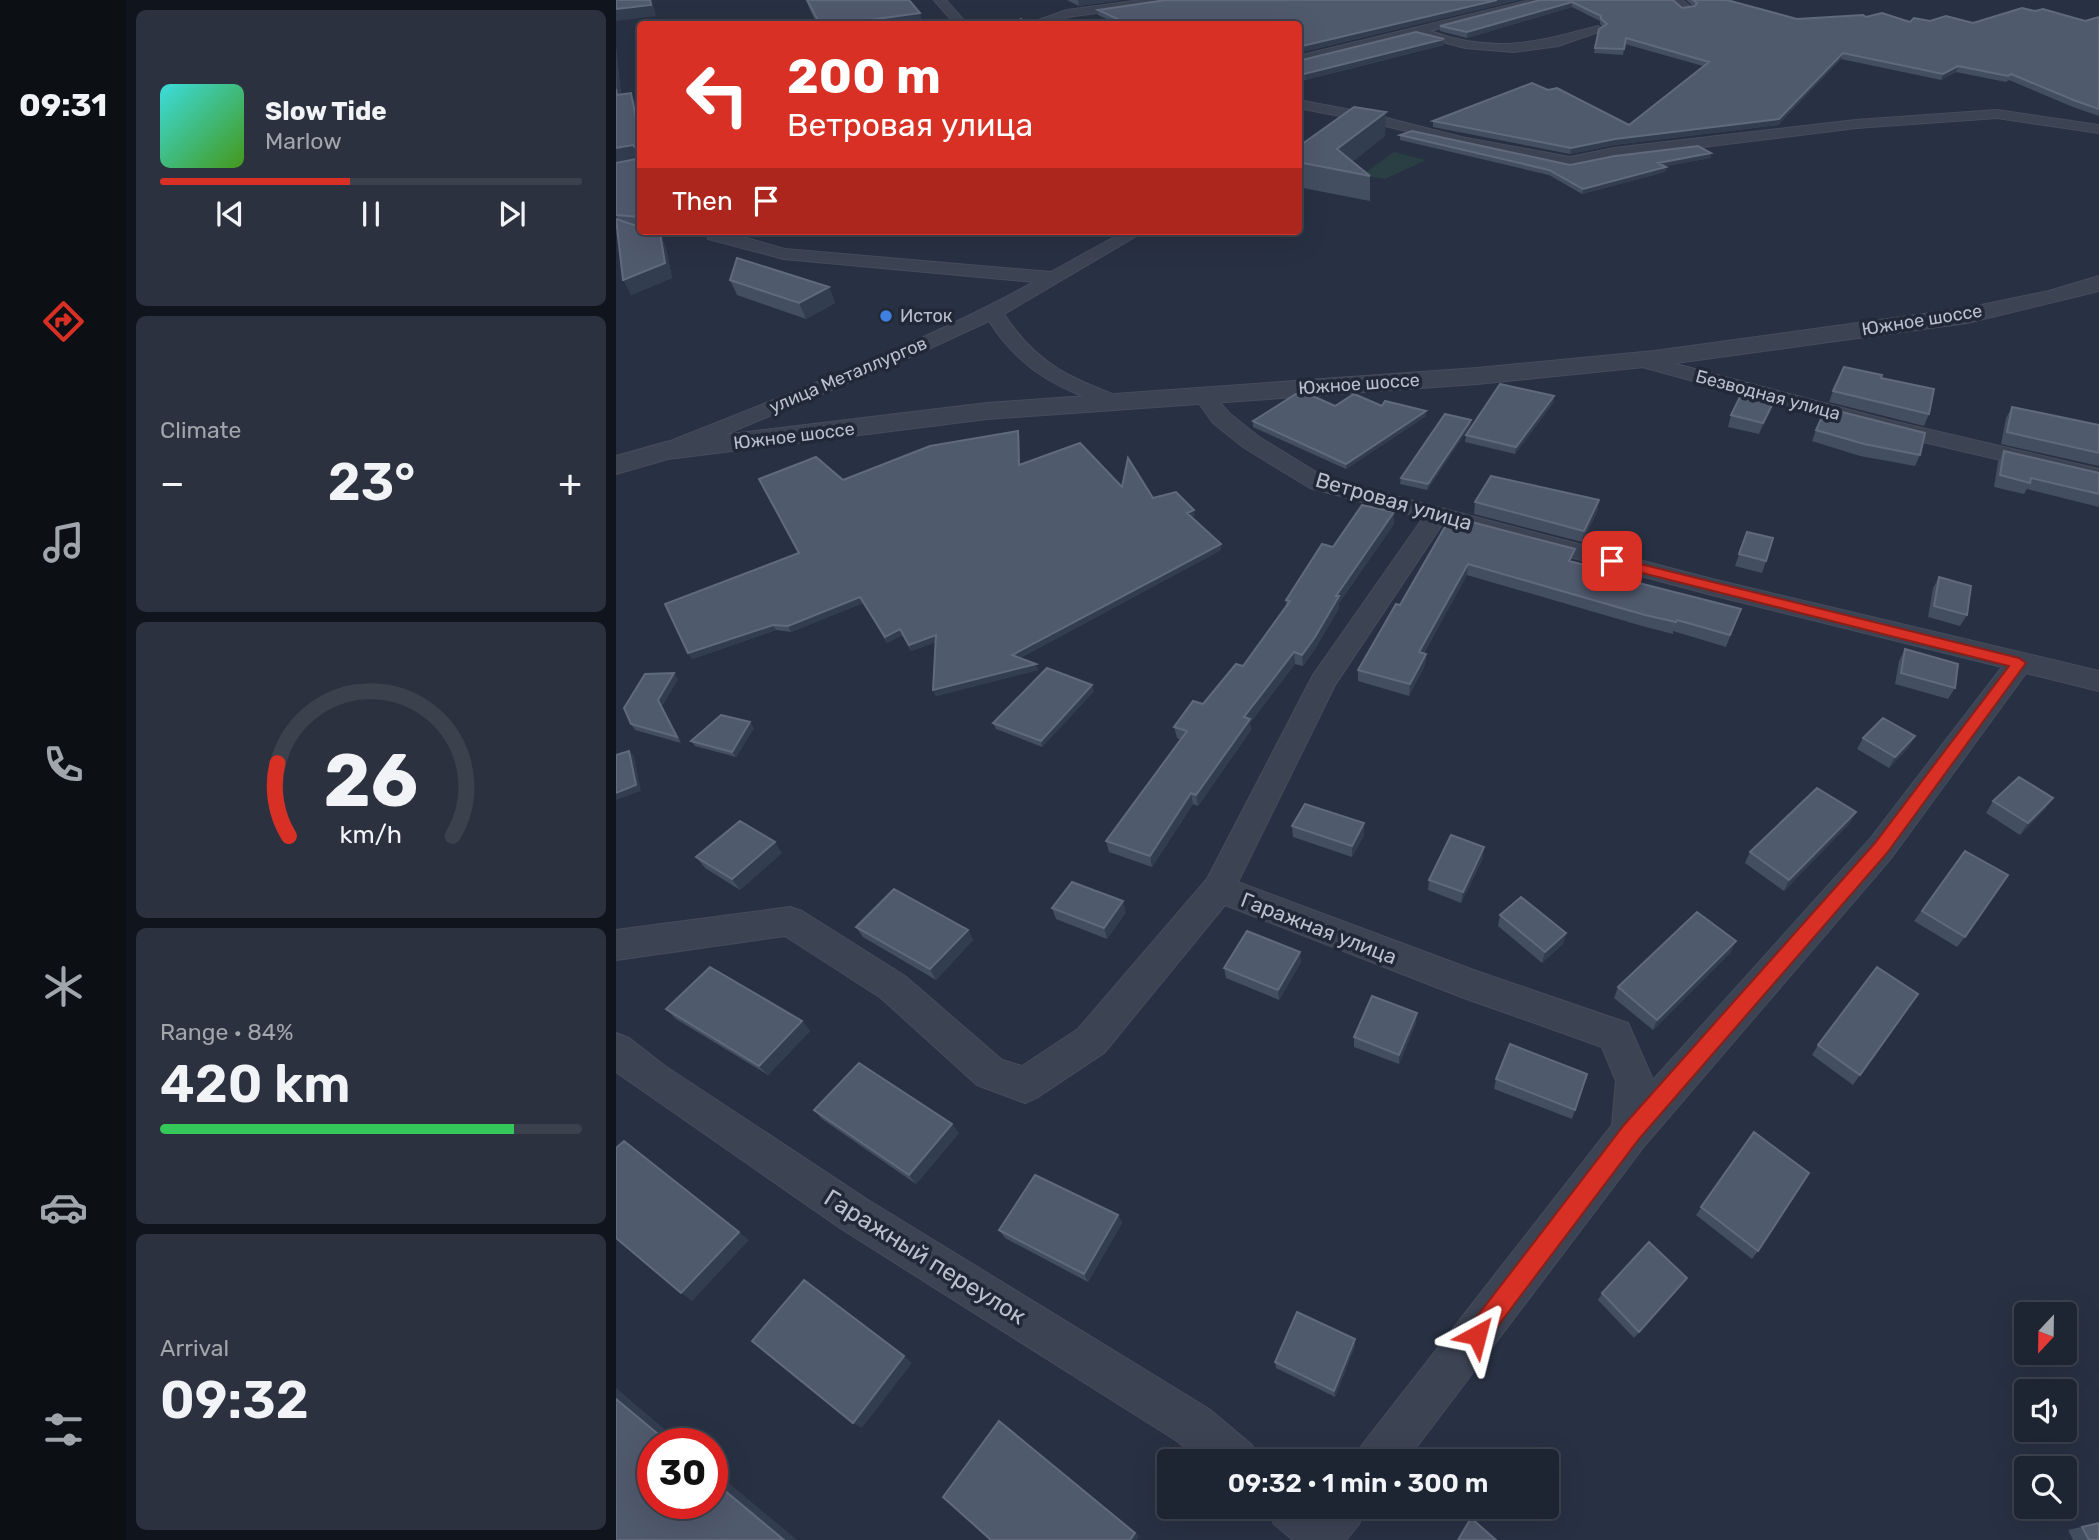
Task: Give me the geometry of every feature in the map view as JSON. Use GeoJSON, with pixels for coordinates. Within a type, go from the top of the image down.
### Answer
{"type":"FeatureCollection","features":[{"type":"Feature","properties":{"kind":"street"},"geometry":{"type":"LineString","coordinates":[[940,0],[958,21]]}},
{"type":"Feature","properties":{"kind":"street"},"geometry":{"type":"LineString","coordinates":[[1043,21],[1067,14],[1166,0]]}},
{"type":"Feature","properties":{"kind":"street"},"geometry":{"type":"LineString","coordinates":[[1302,59],[1544,0]]}},
{"type":"Feature","properties":{"kind":"street"},"geometry":{"type":"LineString","coordinates":[[1675,0],[1687,9]]}},
{"type":"Feature","properties":{"kind":"street"},"geometry":{"type":"LineString","coordinates":[[1420,32],[1472,47],[1544,46],[1598,30]]}},
{"type":"Feature","properties":{"kind":"street"},"geometry":{"type":"LineString","coordinates":[[1302,64],[1313,57]]}},
{"type":"Feature","properties":{"kind":"street"},"geometry":{"type":"LineString","coordinates":[[1302,105],[1367,117],[1461,141],[1570,162],[1614,153],[1856,124],[1997,114],[2099,129]]}},
{"type":"Feature","properties":{"kind":"street"},"geometry":{"type":"LineString","coordinates":[[714,235],[784,254],[1055,278]]}},
{"type":"Feature","properties":{"kind":"street","name":"улица Металлургов"},"geometry":{"type":"LineString","coordinates":[[666,451],[915,348],[993,312],[1130,235]]}},
{"type":"Feature","properties":{"kind":"street","name":"Южное шоссе"},"geometry":{"type":"LineString","coordinates":[[616,465],[666,451],[1030,408],[1642,361],[1979,312],[2057,298],[2094,288]]}},
{"type":"Feature","properties":{"kind":"street"},"geometry":{"type":"LineString","coordinates":[[993,312],[1004,331],[1043,372],[1117,402]]}},
{"type":"Feature","properties":{"kind":"street","name":"Безводная улица"},"geometry":{"type":"LineString","coordinates":[[1642,361],[1884,426],[2099,476]]}},
{"type":"Feature","properties":{"kind":"street","name":"Ветровая улица"},"geometry":{"type":"LineString","coordinates":[[1203,395],[1221,418],[1251,442],[1318,483],[1699,584],[2099,681]]}},
{"type":"Feature","properties":{"kind":"street","name":"Гаражная улица"},"geometry":{"type":"LineString","coordinates":[[1437,515],[1324,682],[1219,889],[1476,987],[1615,1035],[1635,1081],[1631,1132]]}},
{"type":"Feature","properties":{"kind":"street"},"geometry":{"type":"LineString","coordinates":[[1387,1449],[1631,1132],[1881,848],[2019,663]]}},
{"type":"Feature","properties":{"kind":"street"},"geometry":{"type":"LineString","coordinates":[[616,945],[790,921],[893,987],[990,1073],[1025,1085],[1091,1041],[1219,889]]}},
{"type":"Feature","properties":{"kind":"street","name":"Гаражный переулок"},"geometry":{"type":"LineString","coordinates":[[616,1050],[652,1078],[854,1213],[1193,1425],[1222,1449]]}},
{"type":"Feature","properties":{"kind":"green space"},"geometry":{"type":"Polygon","coordinates":[[[1394,152],[1426,160],[1385,179],[1362,175],[1394,152]]]}},
{"type":"Feature","properties":{"kind":"building"},"geometry":{"type":"Polygon","coordinates":[[[616,0],[650,0],[651,5],[616,9],[616,0]]]}},
{"type":"Feature","properties":{"kind":"building"},"geometry":{"type":"Polygon","coordinates":[[[807,0],[909,0],[920,13],[862,21],[818,21],[807,0]]]}},
{"type":"Feature","properties":{"kind":"building"},"geometry":{"type":"Polygon","coordinates":[[[1166,0],[1497,0],[1302,46],[1302,21],[1122,21],[1098,10],[1166,0]]]}},
{"type":"Feature","properties":{"kind":"building"},"geometry":{"type":"Polygon","coordinates":[[[1540,0],[1673,0],[1682,8],[1695,6],[1697,3],[1693,0],[1727,0],[1797,19],[1866,17],[1882,13],[1910,22],[1914,18],[1930,21],[1946,16],[1973,23],[2022,8],[2035,11],[2043,9],[2085,21],[2099,17],[2099,109],[2011,74],[2008,76],[1958,66],[1943,74],[1843,53],[1779,119],[1615,139],[1571,148],[1433,121],[1532,83],[1548,90],[1557,88],[1629,125],[1709,62],[1626,38],[1624,49],[1595,48],[1599,29],[1607,24],[1601,16],[1572,2],[1467,32],[1440,26],[1540,0]]]}},
{"type":"Feature","properties":{"kind":"building"},"geometry":{"type":"Polygon","coordinates":[[[1416,32],[1444,39],[1304,74],[1302,60],[1416,32]]]}},
{"type":"Feature","properties":{"kind":"building"},"geometry":{"type":"Polygon","coordinates":[[[616,89],[617,95],[631,93],[637,123],[637,217],[616,215],[616,163],[636,159],[636,148],[633,145],[616,148],[616,89]]]}},
{"type":"Feature","properties":{"kind":"building"},"geometry":{"type":"Polygon","coordinates":[[[1354,107],[1386,112],[1337,149],[1370,176],[1302,163],[1302,144],[1354,107]]]}},
{"type":"Feature","properties":{"kind":"building"},"geometry":{"type":"Polygon","coordinates":[[[1412,131],[1570,165],[1615,156],[1698,146],[1711,153],[1658,163],[1666,167],[1583,189],[1549,170],[1400,135],[1412,131]]]}},
{"type":"Feature","properties":{"kind":"building"},"geometry":{"type":"Polygon","coordinates":[[[616,219],[637,226],[637,235],[660,235],[665,263],[623,280],[616,219]]]}},
{"type":"Feature","properties":{"kind":"building"},"geometry":{"type":"Polygon","coordinates":[[[737,258],[829,287],[799,303],[730,280],[737,258]]]}},
{"type":"Feature","properties":{"kind":"building"},"geometry":{"type":"Polygon","coordinates":[[[1844,367],[1934,389],[1929,414],[1833,391],[1844,367]]]}},
{"type":"Feature","properties":{"kind":"building"},"geometry":{"type":"Polygon","coordinates":[[[1500,384],[1554,396],[1516,447],[1466,435],[1500,384]]]}},
{"type":"Feature","properties":{"kind":"building"},"geometry":{"type":"Polygon","coordinates":[[[1306,393],[1335,406],[1354,394],[1382,406],[1385,401],[1426,411],[1346,464],[1253,421],[1296,394],[1306,393]]]}},
{"type":"Feature","properties":{"kind":"building"},"geometry":{"type":"Polygon","coordinates":[[[1742,393],[1774,401],[1763,423],[1731,415],[1742,393]]]}},
{"type":"Feature","properties":{"kind":"building"},"geometry":{"type":"Polygon","coordinates":[[[2012,407],[2099,425],[2099,453],[2007,432],[2012,407]]]}},
{"type":"Feature","properties":{"kind":"building"},"geometry":{"type":"Polygon","coordinates":[[[1826,408],[1925,433],[1920,455],[1864,444],[1816,430],[1826,408]]]}},
{"type":"Feature","properties":{"kind":"building"},"geometry":{"type":"Polygon","coordinates":[[[1445,414],[1471,420],[1428,484],[1401,478],[1445,414]]]}},
{"type":"Feature","properties":{"kind":"building"},"geometry":{"type":"Polygon","coordinates":[[[1018,431],[1019,465],[1080,443],[1122,487],[1128,458],[1153,498],[1176,492],[1194,510],[1187,513],[1221,544],[1012,655],[1036,664],[933,690],[936,635],[909,645],[900,629],[885,637],[860,597],[788,626],[773,625],[688,653],[665,604],[799,553],[759,479],[816,457],[843,480],[930,446],[1018,431]]]}},
{"type":"Feature","properties":{"kind":"building"},"geometry":{"type":"Polygon","coordinates":[[[2004,451],[2099,473],[2099,494],[2031,478],[2030,483],[2000,475],[2004,451]]]}},
{"type":"Feature","properties":{"kind":"building"},"geometry":{"type":"Polygon","coordinates":[[[1491,476],[1599,500],[1584,531],[1475,502],[1491,476]]]}},
{"type":"Feature","properties":{"kind":"building"},"geometry":{"type":"Polygon","coordinates":[[[1362,505],[1394,512],[1336,596],[1339,596],[1315,637],[1302,655],[1294,652],[1244,717],[1250,719],[1196,795],[1191,793],[1150,856],[1106,841],[1187,731],[1174,727],[1193,701],[1203,704],[1236,664],[1243,666],[1290,601],[1286,600],[1322,544],[1333,547],[1362,505]]]}},
{"type":"Feature","properties":{"kind":"building"},"geometry":{"type":"Polygon","coordinates":[[[1464,520],[1575,549],[1569,561],[1625,575],[1623,579],[1741,609],[1730,635],[1677,620],[1676,622],[1645,615],[1468,564],[1419,652],[1426,654],[1410,684],[1358,670],[1396,604],[1400,605],[1446,525],[1459,529],[1464,520]]]}},
{"type":"Feature","properties":{"kind":"building"},"geometry":{"type":"Polygon","coordinates":[[[1747,532],[1773,538],[1766,561],[1739,554],[1747,532]]]}},
{"type":"Feature","properties":{"kind":"building"},"geometry":{"type":"Polygon","coordinates":[[[1939,577],[1971,586],[1967,615],[1934,606],[1939,577]]]}},
{"type":"Feature","properties":{"kind":"building"},"geometry":{"type":"Polygon","coordinates":[[[1905,649],[1958,664],[1955,688],[1901,673],[1905,649]]]}},
{"type":"Feature","properties":{"kind":"building"},"geometry":{"type":"Polygon","coordinates":[[[1047,668],[1092,685],[1041,741],[993,723],[1047,668]]]}},
{"type":"Feature","properties":{"kind":"building"},"geometry":{"type":"Polygon","coordinates":[[[674,673],[658,700],[677,737],[631,724],[624,708],[645,674],[674,673]]]}},
{"type":"Feature","properties":{"kind":"building"},"geometry":{"type":"Polygon","coordinates":[[[721,715],[750,722],[732,752],[691,741],[721,715]]]}},
{"type":"Feature","properties":{"kind":"building"},"geometry":{"type":"Polygon","coordinates":[[[1883,718],[1915,736],[1895,757],[1863,738],[1883,718]]]}},
{"type":"Feature","properties":{"kind":"building"},"geometry":{"type":"Polygon","coordinates":[[[629,751],[636,785],[616,793],[616,755],[629,751]]]}},
{"type":"Feature","properties":{"kind":"building"},"geometry":{"type":"Polygon","coordinates":[[[2019,777],[2053,798],[2028,823],[1993,801],[2019,777]]]}},
{"type":"Feature","properties":{"kind":"building"},"geometry":{"type":"Polygon","coordinates":[[[1817,788],[1856,812],[1789,880],[1750,852],[1817,788]]]}},
{"type":"Feature","properties":{"kind":"building"},"geometry":{"type":"Polygon","coordinates":[[[1305,804],[1364,823],[1352,846],[1292,826],[1305,804]]]}},
{"type":"Feature","properties":{"kind":"building"},"geometry":{"type":"Polygon","coordinates":[[[740,821],[775,842],[732,879],[696,857],[740,821]]]}},
{"type":"Feature","properties":{"kind":"building"},"geometry":{"type":"Polygon","coordinates":[[[1451,835],[1484,847],[1463,892],[1429,880],[1451,835]]]}},
{"type":"Feature","properties":{"kind":"building"},"geometry":{"type":"Polygon","coordinates":[[[1965,851],[2008,875],[1965,937],[1922,911],[1965,851]]]}},
{"type":"Feature","properties":{"kind":"building"},"geometry":{"type":"Polygon","coordinates":[[[1072,882],[1123,901],[1104,928],[1052,908],[1072,882]]]}},
{"type":"Feature","properties":{"kind":"building"},"geometry":{"type":"Polygon","coordinates":[[[894,889],[968,930],[930,969],[856,927],[894,889]]]}},
{"type":"Feature","properties":{"kind":"building"},"geometry":{"type":"Polygon","coordinates":[[[1521,897],[1566,933],[1545,952],[1500,915],[1521,897]]]}},
{"type":"Feature","properties":{"kind":"building"},"geometry":{"type":"Polygon","coordinates":[[[1697,912],[1736,941],[1657,1020],[1618,987],[1697,912]]]}},
{"type":"Feature","properties":{"kind":"building"},"geometry":{"type":"Polygon","coordinates":[[[1247,931],[1300,952],[1278,990],[1224,968],[1247,931]]]}},
{"type":"Feature","properties":{"kind":"building"},"geometry":{"type":"Polygon","coordinates":[[[710,967],[802,1021],[759,1066],[666,1009],[710,967]]]}},
{"type":"Feature","properties":{"kind":"building"},"geometry":{"type":"Polygon","coordinates":[[[1877,967],[1918,994],[1860,1075],[1818,1045],[1877,967]]]}},
{"type":"Feature","properties":{"kind":"building"},"geometry":{"type":"Polygon","coordinates":[[[1372,996],[1417,1013],[1399,1055],[1354,1037],[1372,996]]]}},
{"type":"Feature","properties":{"kind":"building"},"geometry":{"type":"Polygon","coordinates":[[[1510,1044],[1587,1074],[1575,1110],[1496,1079],[1510,1044]]]}},
{"type":"Feature","properties":{"kind":"building"},"geometry":{"type":"Polygon","coordinates":[[[859,1063],[952,1124],[909,1175],[814,1110],[859,1063]]]}},
{"type":"Feature","properties":{"kind":"building"},"geometry":{"type":"Polygon","coordinates":[[[1754,1132],[1809,1173],[1758,1251],[1701,1207],[1754,1132]]]}},
{"type":"Feature","properties":{"kind":"building"},"geometry":{"type":"Polygon","coordinates":[[[624,1141],[739,1232],[681,1293],[616,1238],[616,1148],[624,1141]]]}},
{"type":"Feature","properties":{"kind":"building"},"geometry":{"type":"Polygon","coordinates":[[[1035,1175],[1118,1215],[1084,1274],[999,1230],[1035,1175]]]}},
{"type":"Feature","properties":{"kind":"building"},"geometry":{"type":"Polygon","coordinates":[[[1649,1242],[1687,1278],[1639,1332],[1602,1293],[1649,1242]]]}},
{"type":"Feature","properties":{"kind":"building"},"geometry":{"type":"Polygon","coordinates":[[[804,1280],[904,1356],[853,1423],[752,1341],[804,1280]]]}},
{"type":"Feature","properties":{"kind":"building"},"geometry":{"type":"Polygon","coordinates":[[[1297,1312],[1355,1339],[1334,1391],[1275,1362],[1297,1312]]]}},
{"type":"Feature","properties":{"kind":"building"},"geometry":{"type":"Polygon","coordinates":[[[616,1399],[651,1428],[637,1428],[637,1519],[728,1519],[728,1493],[784,1540],[616,1540],[616,1399]]]}},
{"type":"Feature","properties":{"kind":"building"},"geometry":{"type":"Polygon","coordinates":[[[999,1421],[1135,1533],[1130,1540],[991,1540],[943,1497],[999,1421]]]}},
{"type":"Feature","properties":{"kind":"building"},"geometry":{"type":"Polygon","coordinates":[[[1472,1519],[1496,1540],[1458,1540],[1472,1519]]]}},
{"type":"Feature","properties":{"kind":"building"},"geometry":{"type":"Polygon","coordinates":[[[2099,1523],[2099,1540],[2089,1540],[2082,1527],[2099,1523]]]}},
{"type":"Feature","properties":{"kind":"place","name":"Исток"},"geometry":{"type":"Point","coordinates":[886,316]}},
{"type":"Feature","properties":{"kind":"route"},"geometry":{"type":"LineString","coordinates":[[1477,1335],[1631,1132],[1881,848],[2019,663],[1612,561]]}}]}
